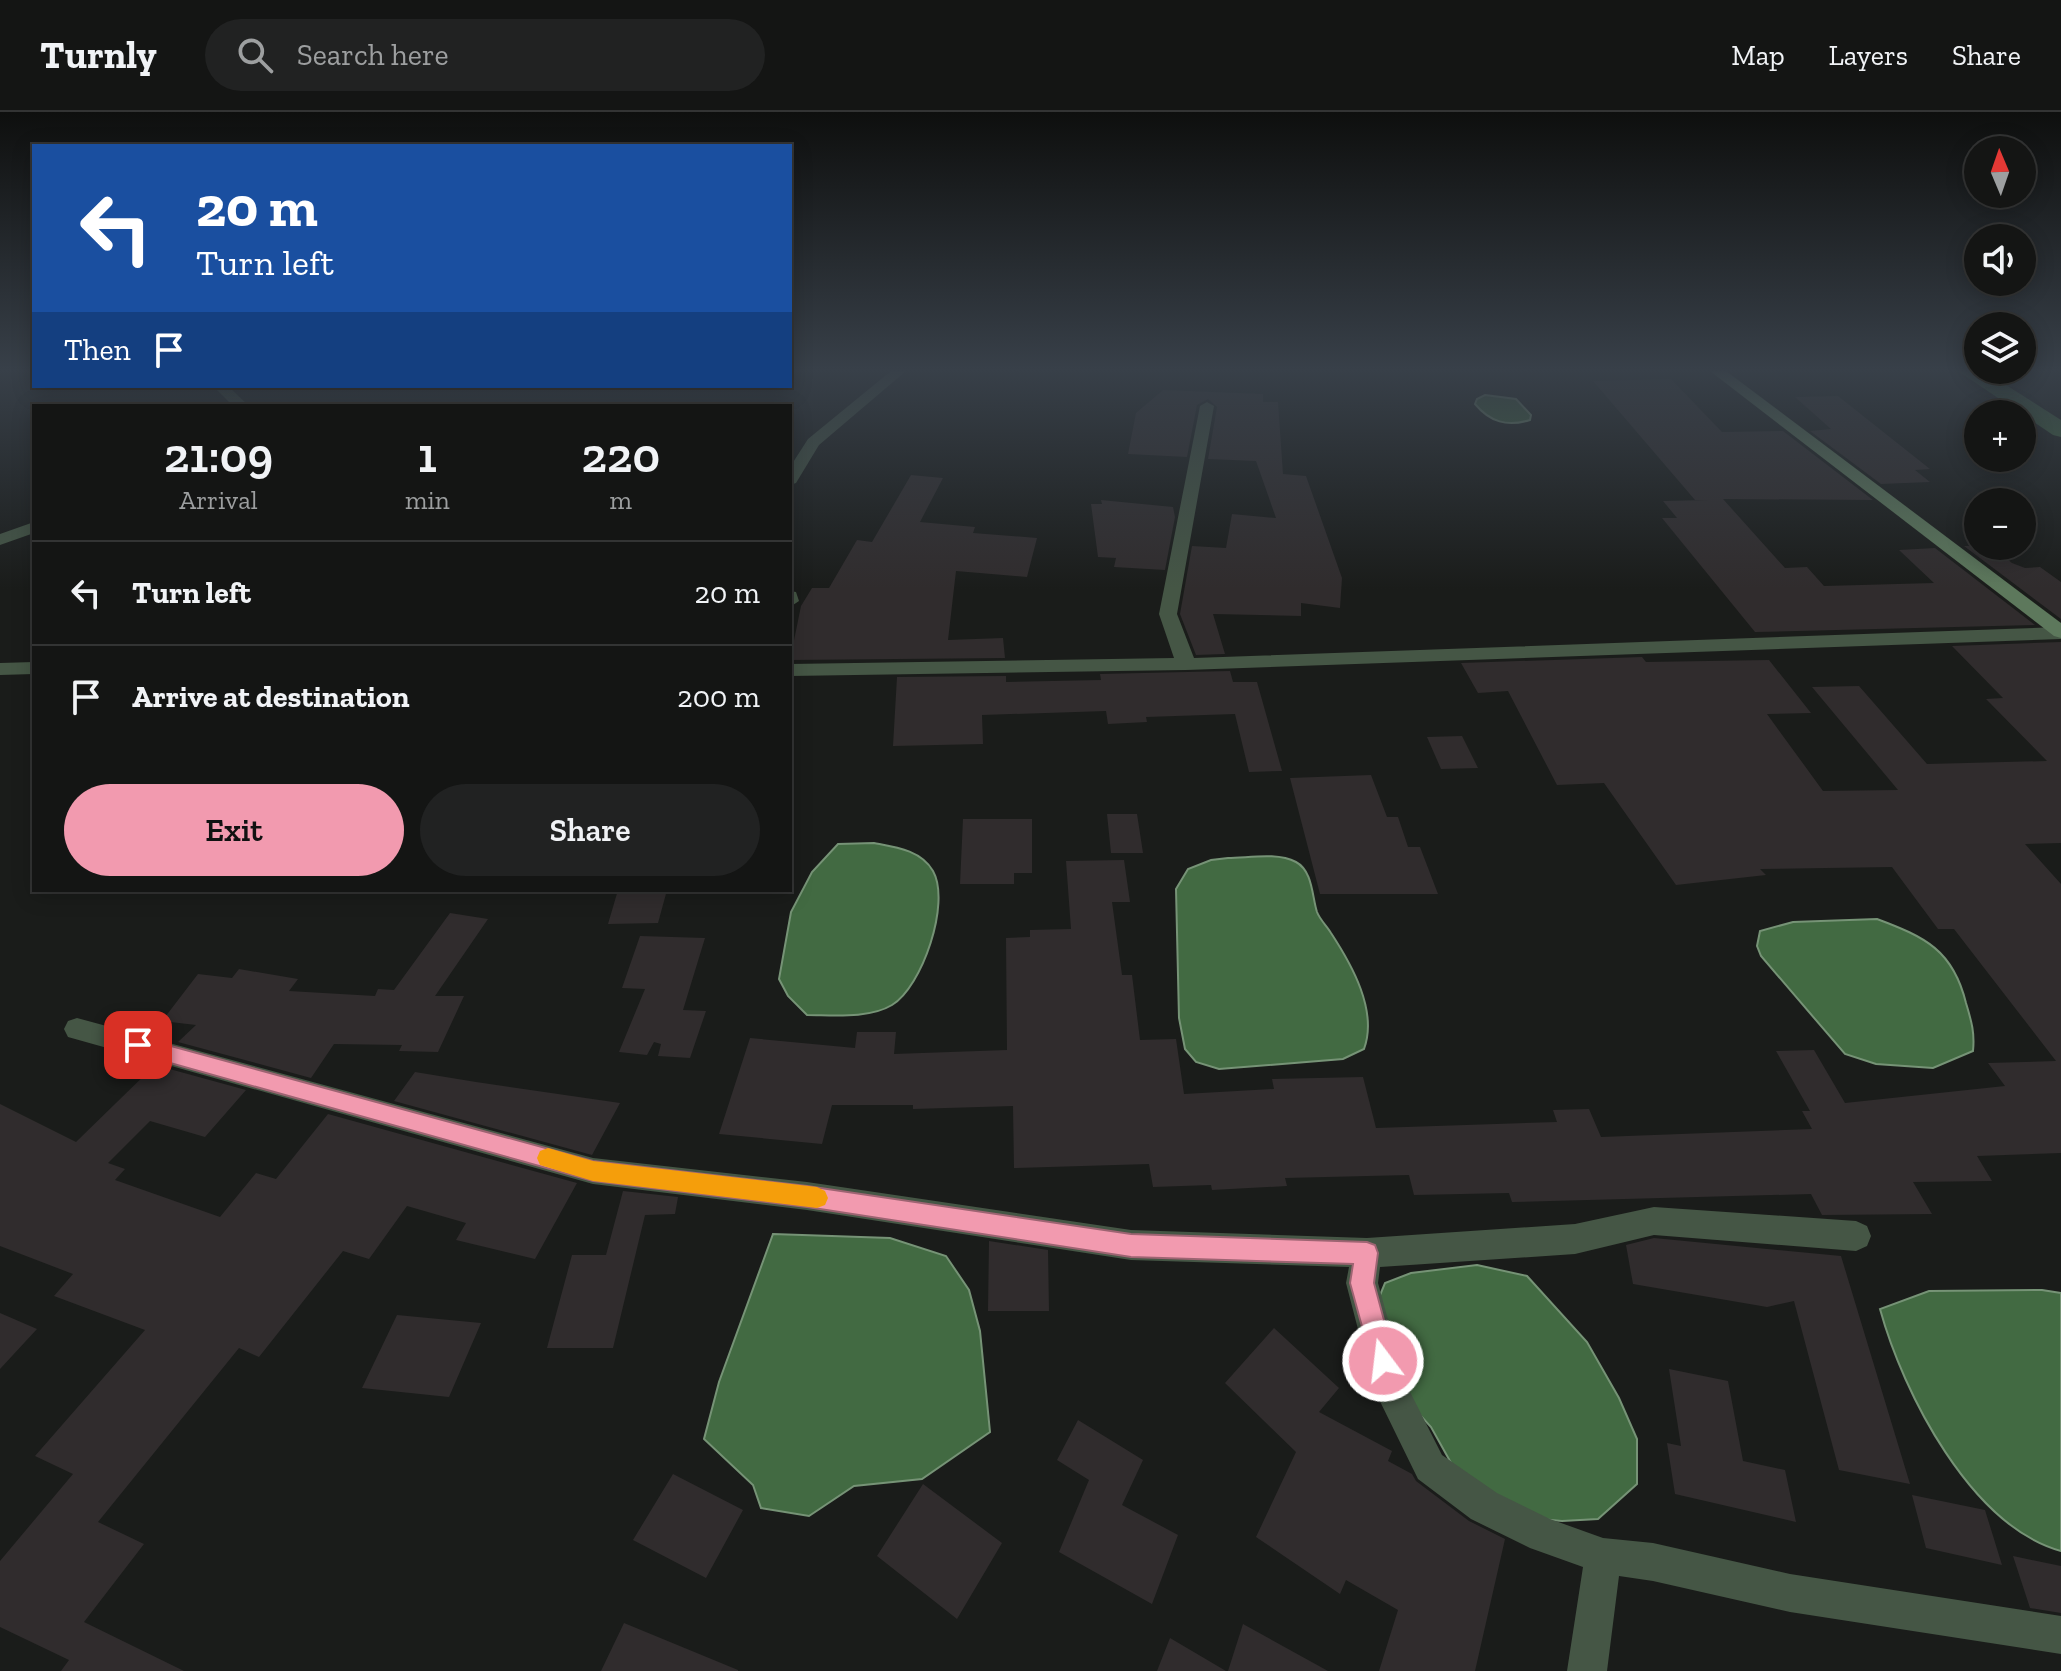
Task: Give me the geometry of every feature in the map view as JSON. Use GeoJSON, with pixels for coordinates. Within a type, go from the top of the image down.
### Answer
{"type":"FeatureCollection","features":[{"type":"Feature","properties":{"kind":"main road"},"geometry":{"type":"LineString","coordinates":[[1813,444],[2061,633]]}},
{"type":"Feature","properties":{"kind":"street"},"geometry":{"type":"LineString","coordinates":[[792,456],[810,444]]}},
{"type":"Feature","properties":{"kind":"street"},"geometry":{"type":"LineString","coordinates":[[792,477],[812,444]]}},
{"type":"Feature","properties":{"kind":"street"},"geometry":{"type":"LineString","coordinates":[[1186,664],[1168,614],[1200,444]]}},
{"type":"Feature","properties":{"kind":"street"},"geometry":{"type":"LineString","coordinates":[[0,540],[32,528]]}},
{"type":"Feature","properties":{"kind":"street"},"geometry":{"type":"LineString","coordinates":[[792,670],[1186,664],[2061,633]]}},
{"type":"Feature","properties":{"kind":"street"},"geometry":{"type":"LineString","coordinates":[[0,669],[32,668]]}},
{"type":"Feature","properties":{"kind":"street"},"geometry":{"type":"LineString","coordinates":[[77,1029],[593,1171],[807,1196],[1131,1245],[1367,1253],[1575,1239],[1654,1221],[1856,1236]]}},
{"type":"Feature","properties":{"kind":"street"},"geometry":{"type":"LineString","coordinates":[[1367,1253],[1362,1283],[1390,1387],[1430,1467],[1484,1506],[1543,1535],[1603,1556],[1653,1562],[1790,1593],[2061,1635]]}},
{"type":"Feature","properties":{"kind":"street"},"geometry":{"type":"LineString","coordinates":[[1587,1671],[1603,1556]]}},
{"type":"Feature","properties":{"kind":"shaded area"},"geometry":{"type":"Polygon","coordinates":[[[874,843],[915,854],[933,871],[938,885],[936,923],[923,963],[914,981],[892,1005],[873,1012],[850,1015],[807,1015],[788,996],[779,979],[791,912],[812,872],[838,844],[874,843]]]}},
{"type":"Feature","properties":{"kind":"shaded area"},"geometry":{"type":"Polygon","coordinates":[[[1280,857],[1302,866],[1311,885],[1318,915],[1347,959],[1361,989],[1368,1019],[1364,1049],[1343,1059],[1219,1069],[1196,1062],[1185,1049],[1179,1018],[1176,889],[1188,869],[1211,860],[1280,857]]]}},
{"type":"Feature","properties":{"kind":"shaded area"},"geometry":{"type":"Polygon","coordinates":[[[1877,919],[1923,940],[1945,958],[1966,1003],[1973,1032],[1973,1051],[1933,1068],[1876,1064],[1845,1054],[1761,956],[1757,946],[1760,931],[1793,922],[1877,919]]]}},
{"type":"Feature","properties":{"kind":"shaded area"},"geometry":{"type":"Polygon","coordinates":[[[773,1234],[890,1238],[946,1256],[969,1290],[980,1331],[990,1432],[922,1479],[854,1486],[809,1516],[761,1508],[753,1485],[704,1439],[719,1382],[773,1234]]]}},
{"type":"Feature","properties":{"kind":"shaded area"},"geometry":{"type":"Polygon","coordinates":[[[1477,1265],[1527,1276],[1587,1342],[1619,1398],[1637,1439],[1637,1484],[1598,1519],[1562,1521],[1529,1518],[1455,1470],[1431,1427],[1411,1405],[1378,1300],[1385,1283],[1411,1273],[1477,1265]]]}},
{"type":"Feature","properties":{"kind":"shaded area"},"geometry":{"type":"Polygon","coordinates":[[[2042,1290],[2061,1293],[2061,1551],[2028,1537],[1998,1514],[1970,1486],[1945,1452],[1905,1379],[1880,1309],[1929,1291],[2042,1290]]]}},
{"type":"Feature","properties":{"kind":"building"},"geometry":{"type":"Polygon","coordinates":[[[1130,444],[1190,444],[1187,457],[1128,454],[1130,444]]]}},
{"type":"Feature","properties":{"kind":"building"},"geometry":{"type":"Polygon","coordinates":[[[1211,444],[1281,444],[1283,474],[1306,476],[1342,578],[1340,608],[1301,603],[1301,616],[1213,614],[1225,654],[1196,655],[1180,614],[1192,546],[1226,548],[1232,514],[1276,518],[1256,461],[1208,459],[1211,444]]]}},
{"type":"Feature","properties":{"kind":"building"},"geometry":{"type":"Polygon","coordinates":[[[1647,444],[1800,444],[1873,500],[1723,499],[1785,568],[1807,567],[1824,586],[1934,583],[1899,550],[1935,548],[2035,625],[1755,632],[1662,518],[1677,518],[1663,501],[1708,500],[1695,500],[1647,444]]]}},
{"type":"Feature","properties":{"kind":"building"},"geometry":{"type":"Polygon","coordinates":[[[1827,444],[1898,444],[1930,469],[1915,470],[1930,482],[1881,484],[1827,444]]]}},
{"type":"Feature","properties":{"kind":"building"},"geometry":{"type":"Polygon","coordinates":[[[911,475],[943,478],[920,522],[975,527],[973,533],[1037,538],[1027,577],[956,571],[948,640],[1003,638],[1005,658],[792,660],[801,606],[812,588],[829,588],[857,540],[872,542],[911,475]]]}},
{"type":"Feature","properties":{"kind":"building"},"geometry":{"type":"Polygon","coordinates":[[[1101,500],[1173,507],[1175,517],[1165,570],[1114,567],[1116,558],[1098,557],[1091,504],[1102,504],[1101,500]]]}},
{"type":"Feature","properties":{"kind":"building"},"geometry":{"type":"Polygon","coordinates":[[[1983,560],[2008,560],[2025,568],[2040,567],[2061,582],[2061,619],[1983,560]]]}},
{"type":"Feature","properties":{"kind":"building"},"geometry":{"type":"Polygon","coordinates":[[[2061,642],[2061,843],[2025,844],[2061,884],[2061,1153],[1977,1156],[1992,1181],[1913,1182],[1932,1214],[1822,1215],[1811,1194],[1512,1202],[1509,1193],[1414,1195],[1409,1175],[1285,1178],[1287,1186],[1212,1190],[1211,1185],[1153,1187],[1149,1164],[1014,1168],[1013,1106],[913,1109],[913,1105],[832,1105],[822,1144],[719,1134],[750,1038],[855,1048],[857,1032],[896,1032],[894,1054],[1007,1050],[1006,938],[1030,937],[1030,930],[1071,929],[1066,861],[1124,860],[1130,902],[1112,902],[1122,975],[1132,975],[1140,1040],[1176,1039],[1184,1094],[1274,1089],[1272,1079],[1363,1077],[1376,1128],[1557,1122],[1553,1110],[1589,1109],[1601,1137],[1812,1129],[1802,1111],[1810,1111],[1776,1051],[1814,1050],[1845,1103],[2005,1086],[1988,1063],[2056,1061],[1954,929],[1938,929],[1892,867],[1760,869],[1766,875],[1676,885],[1604,783],[1557,785],[1508,691],[1478,693],[1461,663],[1642,657],[1646,662],[1769,660],[1811,713],[1767,714],[1823,791],[1898,790],[1812,687],[1859,686],[1927,764],[2047,761],[1986,699],[2003,698],[1952,646],[2061,642]]]}},
{"type":"Feature","properties":{"kind":"building"},"geometry":{"type":"Polygon","coordinates":[[[1230,671],[1233,682],[1257,682],[1282,771],[1249,772],[1235,714],[1146,717],[1147,722],[1108,724],[1106,711],[982,715],[983,744],[893,746],[897,677],[1006,676],[1006,682],[1101,680],[1100,674],[1230,671]]]}},
{"type":"Feature","properties":{"kind":"building"},"geometry":{"type":"Polygon","coordinates":[[[1462,736],[1478,768],[1441,769],[1427,737],[1462,736]]]}},
{"type":"Feature","properties":{"kind":"building"},"geometry":{"type":"Polygon","coordinates":[[[1371,775],[1387,817],[1398,817],[1408,847],[1420,847],[1438,894],[1320,894],[1290,778],[1371,775]]]}},
{"type":"Feature","properties":{"kind":"building"},"geometry":{"type":"Polygon","coordinates":[[[1107,814],[1137,814],[1143,853],[1111,853],[1107,814]]]}},
{"type":"Feature","properties":{"kind":"building"},"geometry":{"type":"Polygon","coordinates":[[[963,819],[1032,819],[1032,873],[1014,873],[1014,884],[960,884],[963,819]]]}},
{"type":"Feature","properties":{"kind":"building"},"geometry":{"type":"Polygon","coordinates":[[[617,892],[666,892],[658,923],[608,924],[617,892]]]}},
{"type":"Feature","properties":{"kind":"building"},"geometry":{"type":"Polygon","coordinates":[[[450,913],[488,919],[435,996],[464,996],[438,1052],[399,1051],[402,1045],[334,1044],[311,1078],[178,1042],[196,1025],[162,1021],[198,974],[232,978],[239,969],[298,979],[289,991],[375,996],[378,989],[394,990],[450,913]]]}},
{"type":"Feature","properties":{"kind":"building"},"geometry":{"type":"Polygon","coordinates":[[[640,936],[705,938],[683,1010],[706,1011],[690,1058],[658,1056],[661,1044],[654,1042],[647,1055],[619,1052],[645,989],[622,988],[640,936]]]}},
{"type":"Feature","properties":{"kind":"building"},"geometry":{"type":"Polygon","coordinates":[[[155,1065],[246,1090],[205,1137],[150,1121],[108,1163],[125,1169],[115,1180],[220,1217],[256,1173],[276,1179],[328,1114],[577,1183],[535,1259],[456,1240],[466,1223],[407,1206],[369,1259],[343,1251],[259,1357],[239,1348],[98,1522],[144,1544],[84,1622],[184,1671],[61,1671],[69,1660],[0,1627],[0,1561],[73,1474],[35,1456],[145,1330],[54,1296],[73,1274],[0,1246],[0,1104],[76,1142],[155,1065]]]}},
{"type":"Feature","properties":{"kind":"building"},"geometry":{"type":"Polygon","coordinates":[[[415,1072],[620,1103],[592,1155],[394,1101],[415,1072]]]}},
{"type":"Feature","properties":{"kind":"building"},"geometry":{"type":"Polygon","coordinates":[[[623,1191],[678,1197],[675,1214],[645,1215],[613,1348],[547,1348],[572,1255],[606,1255],[623,1191]]]}},
{"type":"Feature","properties":{"kind":"building"},"geometry":{"type":"Polygon","coordinates":[[[1654,1238],[1841,1256],[1910,1484],[1839,1470],[1794,1301],[1767,1307],[1633,1284],[1626,1245],[1654,1238]]]}},
{"type":"Feature","properties":{"kind":"building"},"geometry":{"type":"Polygon","coordinates":[[[989,1241],[1048,1250],[1049,1311],[988,1311],[989,1241]]]}},
{"type":"Feature","properties":{"kind":"building"},"geometry":{"type":"Polygon","coordinates":[[[0,1313],[37,1329],[0,1369],[0,1313]]]}},
{"type":"Feature","properties":{"kind":"building"},"geometry":{"type":"Polygon","coordinates":[[[397,1315],[481,1323],[449,1397],[362,1388],[397,1315]]]}},
{"type":"Feature","properties":{"kind":"building"},"geometry":{"type":"Polygon","coordinates":[[[1274,1328],[1339,1388],[1319,1412],[1392,1451],[1388,1461],[1412,1474],[1416,1481],[1469,1521],[1505,1539],[1475,1671],[1379,1671],[1398,1610],[1346,1580],[1340,1594],[1256,1537],[1296,1452],[1225,1383],[1274,1328]]]}},
{"type":"Feature","properties":{"kind":"building"},"geometry":{"type":"Polygon","coordinates":[[[1669,1369],[1728,1381],[1743,1461],[1785,1470],[1796,1522],[1675,1494],[1667,1443],[1681,1446],[1669,1369]]]}},
{"type":"Feature","properties":{"kind":"building"},"geometry":{"type":"Polygon","coordinates":[[[1078,1420],[1143,1460],[1122,1505],[1178,1535],[1152,1604],[1059,1552],[1089,1480],[1057,1460],[1078,1420]]]}},
{"type":"Feature","properties":{"kind":"building"},"geometry":{"type":"Polygon","coordinates":[[[673,1474],[743,1510],[706,1578],[633,1540],[673,1474]]]}},
{"type":"Feature","properties":{"kind":"building"},"geometry":{"type":"Polygon","coordinates":[[[923,1484],[1002,1543],[957,1619],[877,1556],[923,1484]]]}},
{"type":"Feature","properties":{"kind":"building"},"geometry":{"type":"Polygon","coordinates":[[[1912,1495],[1985,1510],[2002,1565],[1926,1548],[1912,1495]]]}},
{"type":"Feature","properties":{"kind":"building"},"geometry":{"type":"Polygon","coordinates":[[[2013,1556],[2061,1566],[2061,1613],[2030,1608],[2013,1556]]]}},
{"type":"Feature","properties":{"kind":"building"},"geometry":{"type":"Polygon","coordinates":[[[624,1623],[738,1670],[738,1671],[601,1671],[624,1623]]]}},
{"type":"Feature","properties":{"kind":"building"},"geometry":{"type":"Polygon","coordinates":[[[1243,1624],[1328,1671],[1228,1671],[1243,1624]]]}},
{"type":"Feature","properties":{"kind":"building"},"geometry":{"type":"Polygon","coordinates":[[[1170,1638],[1226,1671],[1157,1671],[1170,1638]]]}},
{"type":"Feature","properties":{"kind":"slow traffic"},"geometry":{"type":"LineString","coordinates":[[548,1158],[593,1171],[817,1198]]}},
{"type":"Feature","properties":{"kind":"route"},"geometry":{"type":"LineString","coordinates":[[138,1045],[593,1171],[807,1196],[1131,1245],[1367,1253],[1362,1283],[1383,1361]]}}]}
